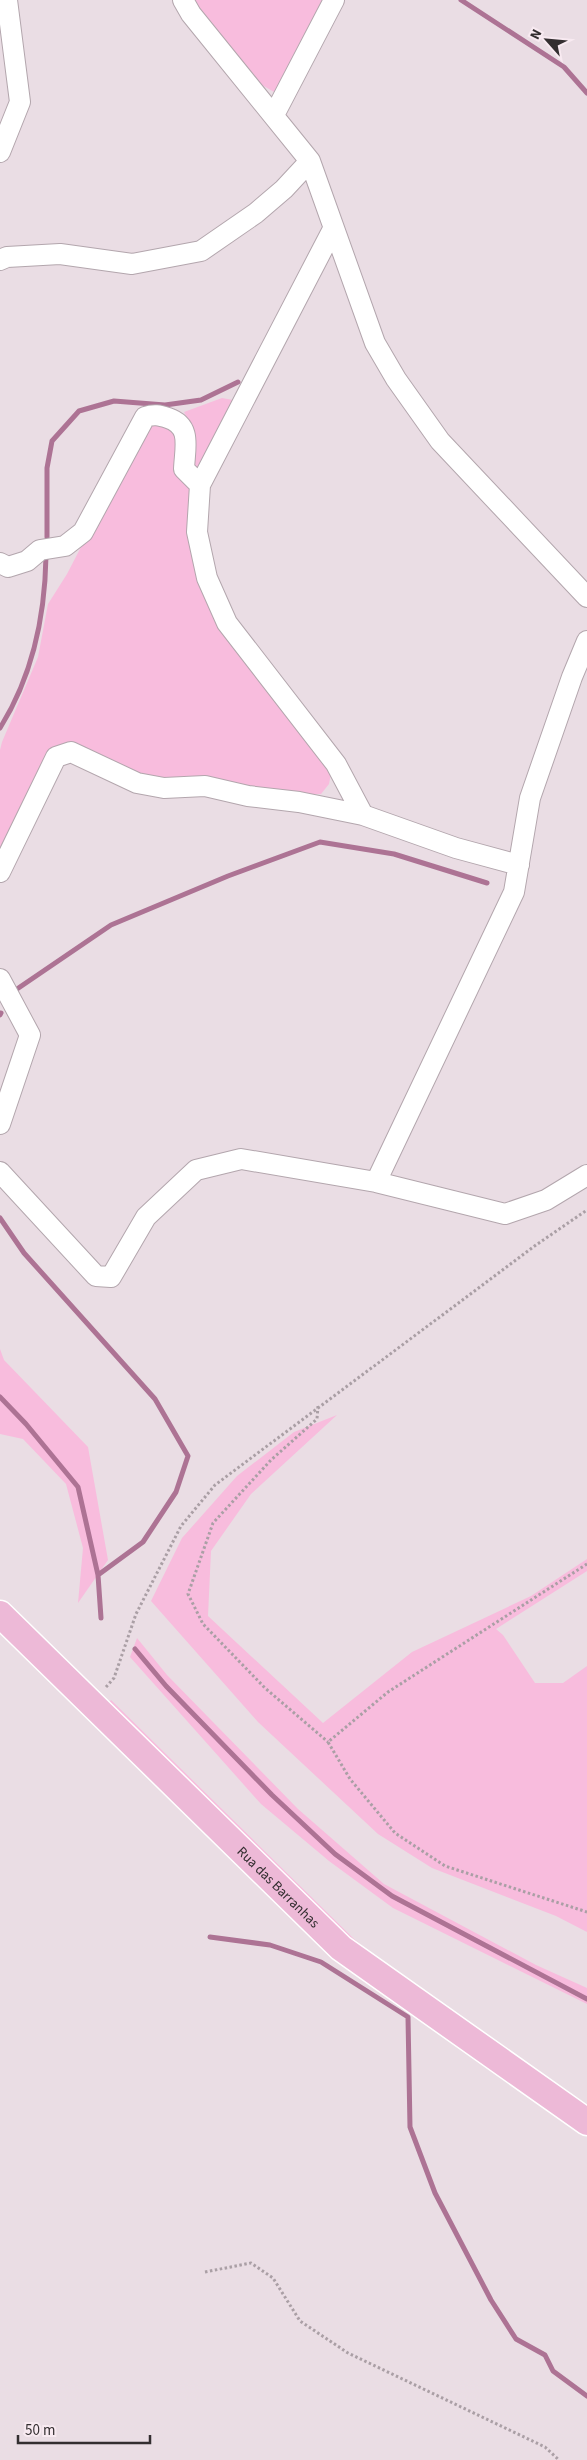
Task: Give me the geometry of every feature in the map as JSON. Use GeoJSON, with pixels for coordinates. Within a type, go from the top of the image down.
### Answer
{"type":"FeatureCollection","features":[{"type":"Feature","properties":{"kind":"main road","name":"Rua das Barranhas"},"geometry":{"type":"LineString","coordinates":[[0,1614],[341,1948],[587,2122]]}},
{"type":"Feature","properties":{"kind":"lane"},"geometry":{"type":"LineString","coordinates":[[0,152],[20,102],[7,0]]}},
{"type":"Feature","properties":{"kind":"lane"},"geometry":{"type":"LineString","coordinates":[[183,0],[191,14],[310,161],[375,343],[396,379],[440,441],[587,597]]}},
{"type":"Feature","properties":{"kind":"lane"},"geometry":{"type":"LineString","coordinates":[[274,115],[334,0]]}},
{"type":"Feature","properties":{"kind":"lane"},"geometry":{"type":"LineString","coordinates":[[0,82],[19,92]]}},
{"type":"Feature","properties":{"kind":"lane"},"geometry":{"type":"LineString","coordinates":[[0,260],[7,257],[60,254],[132,264],[201,250],[256,213],[284,190],[310,161]]}},
{"type":"Feature","properties":{"kind":"lane"},"geometry":{"type":"LineString","coordinates":[[333,229],[200,485],[197,532],[207,578],[227,623],[336,764],[363,815]]}},
{"type":"Feature","properties":{"kind":"lane"},"geometry":{"type":"LineString","coordinates":[[0,563],[8,567],[27,561],[40,550],[65,546],[83,532],[145,417],[155,414],[178,421],[185,430],[184,469],[200,485]]}},
{"type":"Feature","properties":{"kind":"lane"},"geometry":{"type":"LineString","coordinates":[[376,1182],[514,892],[530,798],[572,677],[587,641]]}},
{"type":"Feature","properties":{"kind":"lane"},"geometry":{"type":"LineString","coordinates":[[0,872],[56,757],[71,752],[137,783],[164,788],[206,786],[248,796],[299,802],[363,815],[456,848],[519,865]]}},
{"type":"Feature","properties":{"kind":"lane"},"geometry":{"type":"LineString","coordinates":[[0,979],[30,1035],[0,1124]]}},
{"type":"Feature","properties":{"kind":"lane"},"geometry":{"type":"LineString","coordinates":[[0,1172],[96,1276],[111,1276],[146,1217],[196,1170],[241,1159],[376,1182],[505,1214],[546,1200],[587,1175]]}},
{"type":"Feature","properties":{"kind":"path"},"geometry":{"type":"LineString","coordinates":[[92,1704],[114,1678],[136,1614],[181,1526],[215,1485],[318,1406],[536,1245],[587,1210]]}},
{"type":"Feature","properties":{"kind":"path"},"geometry":{"type":"LineString","coordinates":[[318,1406],[317,1420],[270,1460],[213,1523],[188,1594],[203,1624],[265,1688],[328,1742],[350,1780],[395,1833],[445,1866],[587,1912]]}},
{"type":"Feature","properties":{"kind":"path"},"geometry":{"type":"LineString","coordinates":[[328,1742],[388,1692],[587,1564]]}},
{"type":"Feature","properties":{"kind":"path"},"geometry":{"type":"LineString","coordinates":[[205,2272],[251,2263],[273,2278],[300,2321],[348,2353],[545,2447],[559,2460]]}},
{"type":"Feature","properties":{"kind":"shaded area"},"geometry":{"type":"Polygon","coordinates":[[[190,0],[330,0],[281,96],[262,85],[190,0]]]}},
{"type":"Feature","properties":{"kind":"shaded area"},"geometry":{"type":"Polygon","coordinates":[[[222,398],[233,400],[201,475],[193,472],[191,426],[184,412],[222,398]]]}},
{"type":"Feature","properties":{"kind":"shaded area"},"geometry":{"type":"Polygon","coordinates":[[[151,420],[176,431],[196,485],[211,594],[332,768],[329,784],[321,794],[260,795],[234,782],[149,782],[62,748],[0,861],[0,750],[38,657],[48,604],[67,574],[146,422],[151,420]]]}},
{"type":"Feature","properties":{"kind":"shaded area"},"geometry":{"type":"Polygon","coordinates":[[[0,1349],[4,1360],[88,1447],[108,1560],[78,1603],[83,1548],[66,1484],[23,1439],[0,1434],[0,1349]]]}},
{"type":"Feature","properties":{"kind":"shaded area"},"geometry":{"type":"Polygon","coordinates":[[[337,1415],[251,1494],[211,1551],[208,1616],[323,1723],[412,1652],[531,1596],[587,1559],[587,1571],[496,1629],[503,1635],[535,1683],[563,1683],[587,1666],[587,1932],[556,1916],[432,1868],[378,1834],[258,1722],[151,1601],[182,1538],[237,1476],[294,1432],[337,1415]]]}},
{"type":"Feature","properties":{"kind":"shaded area"},"geometry":{"type":"Polygon","coordinates":[[[137,1638],[167,1675],[298,1809],[384,1884],[536,1965],[587,1988],[587,2004],[393,1908],[329,1861],[261,1804],[130,1657],[137,1638]]]}},
{"type":"Feature","properties":{"kind":"shaded area"},"geometry":{"type":"Polygon","coordinates":[[[111,1700],[354,1939],[426,1999],[351,1944],[106,1706],[111,1700]]]}},
{"type":"Feature","properties":{"kind":"waterway"},"geometry":{"type":"LineString","coordinates":[[461,0],[564,67],[587,93]]}},
{"type":"Feature","properties":{"kind":"waterway"},"geometry":{"type":"LineString","coordinates":[[47,537],[47,468],[52,441],[79,411],[114,401],[165,405],[201,400],[238,382]]}},
{"type":"Feature","properties":{"kind":"waterway"},"geometry":{"type":"LineString","coordinates":[[0,728],[21,688],[35,645],[43,601],[46,556]]}},
{"type":"Feature","properties":{"kind":"waterway"},"geometry":{"type":"LineString","coordinates":[[17,989],[111,925],[228,876],[320,842],[394,854],[487,883]]}},
{"type":"Feature","properties":{"kind":"waterway"},"geometry":{"type":"LineString","coordinates":[[0,1218],[24,1253],[155,1399],[188,1456],[176,1492],[143,1542],[98,1575]]}},
{"type":"Feature","properties":{"kind":"waterway"},"geometry":{"type":"LineString","coordinates":[[0,1397],[26,1424],[78,1487],[98,1575],[101,1618]]}},
{"type":"Feature","properties":{"kind":"waterway"},"geometry":{"type":"LineString","coordinates":[[135,1649],[166,1686],[272,1795],[335,1854],[392,1896],[587,1999]]}},
{"type":"Feature","properties":{"kind":"waterway"},"geometry":{"type":"LineString","coordinates":[[210,1937],[270,1945],[321,1962],[408,2017],[410,2127],[435,2193],[491,2300],[516,2339],[545,2355],[553,2371],[587,2396]]}}]}
